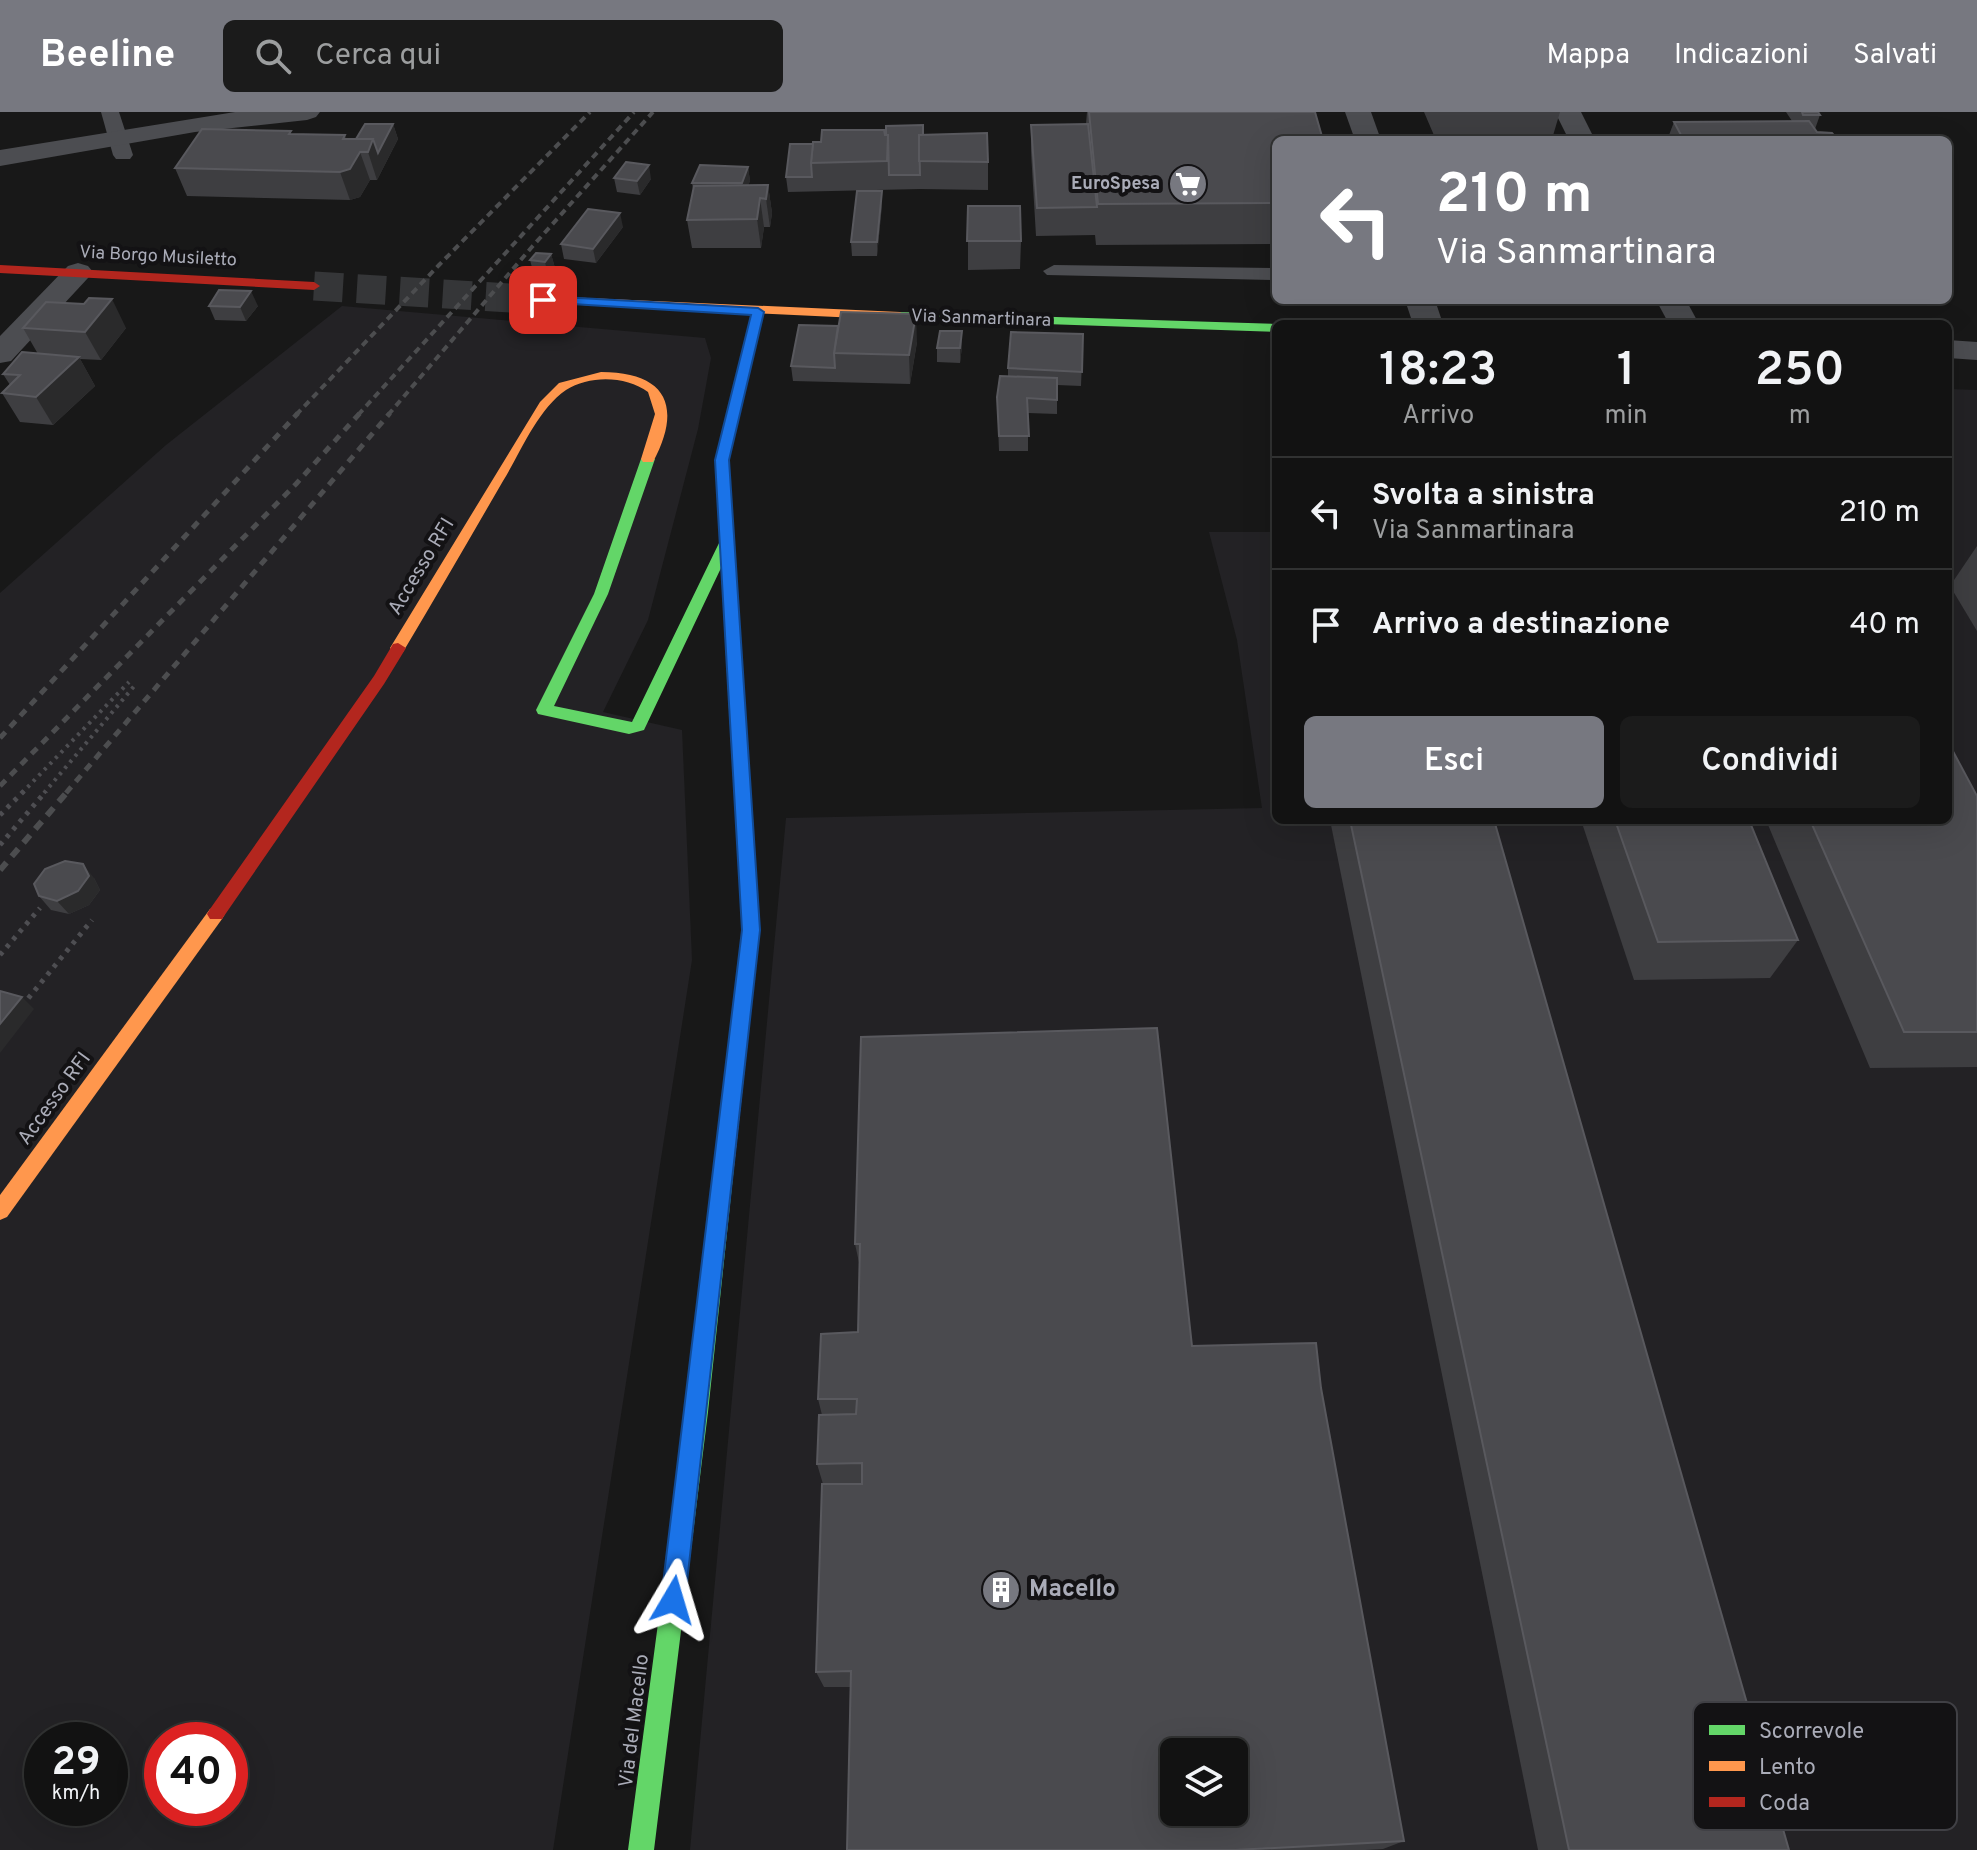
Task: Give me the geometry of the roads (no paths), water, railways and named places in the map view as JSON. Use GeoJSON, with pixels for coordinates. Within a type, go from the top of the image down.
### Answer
{"type":"FeatureCollection","features":[{"type":"Feature","properties":{"kind":"street"},"geometry":{"type":"LineString","coordinates":[[0,158],[117,134],[307,112]]}},
{"type":"Feature","properties":{"kind":"street"},"geometry":{"type":"LineString","coordinates":[[1358,112],[1367,136]]}},
{"type":"Feature","properties":{"kind":"street"},"geometry":{"type":"LineString","coordinates":[[1568,112],[1580,136]]}},
{"type":"Feature","properties":{"kind":"street","name":"Via Borgo Musiletto"},"geometry":{"type":"LineString","coordinates":[[0,269],[314,286]]}},
{"type":"Feature","properties":{"kind":"street"},"geometry":{"type":"LineString","coordinates":[[0,354],[78,272]]}},
{"type":"Feature","properties":{"kind":"street","name":"Via Sanmartinara"},"geometry":{"type":"LineString","coordinates":[[543,300],[758,312],[1272,328]]}},
{"type":"Feature","properties":{"kind":"street","name":"Via del Macello"},"geometry":{"type":"LineString","coordinates":[[641,1850],[697,1412],[751,930],[722,460],[758,312]]}},
{"type":"Feature","properties":{"kind":"street"},"geometry":{"type":"LineString","coordinates":[[1952,349],[1977,351]]}},
{"type":"Feature","properties":{"kind":"street","name":"Accesso RFI"},"geometry":{"type":"LineString","coordinates":[[0,1211],[197,941],[379,680],[528,428],[551,397],[570,382],[594,377],[631,380],[656,391],[661,405],[661,422],[601,594],[544,710],[629,728],[638,726],[727,541]]}},
{"type":"Feature","properties":{"kind":"lane"},"geometry":{"type":"LineString","coordinates":[[1054,271],[1272,274]]}},
{"type":"Feature","properties":{"kind":"tunnel"},"geometry":{"type":"LineString","coordinates":[[314,286],[543,300]]}},
{"type":"Feature","properties":{"kind":"railway"},"geometry":{"type":"LineString","coordinates":[[296,415],[590,112]]}},
{"type":"Feature","properties":{"kind":"railway"},"geometry":{"type":"LineString","coordinates":[[358,415],[634,112]]}},
{"type":"Feature","properties":{"kind":"railway"},"geometry":{"type":"LineString","coordinates":[[388,415],[653,112]]}},
{"type":"Feature","properties":{"kind":"railway"},"geometry":{"type":"LineString","coordinates":[[0,738],[298,413]]}},
{"type":"Feature","properties":{"kind":"railway"},"geometry":{"type":"LineString","coordinates":[[0,786],[296,484],[360,413]]}},
{"type":"Feature","properties":{"kind":"railway"},"geometry":{"type":"LineString","coordinates":[[66,793],[390,413]]}},
{"type":"Feature","properties":{"kind":"railway"},"geometry":{"type":"LineString","coordinates":[[0,870],[68,791]]}},
{"type":"Feature","properties":{"kind":"place","name":"EuroSpesa"},"geometry":{"type":"Point","coordinates":[1188,184]}},
{"type":"Feature","properties":{"kind":"place","name":"Macello"},"geometry":{"type":"Point","coordinates":[1001,1590]}}]}
